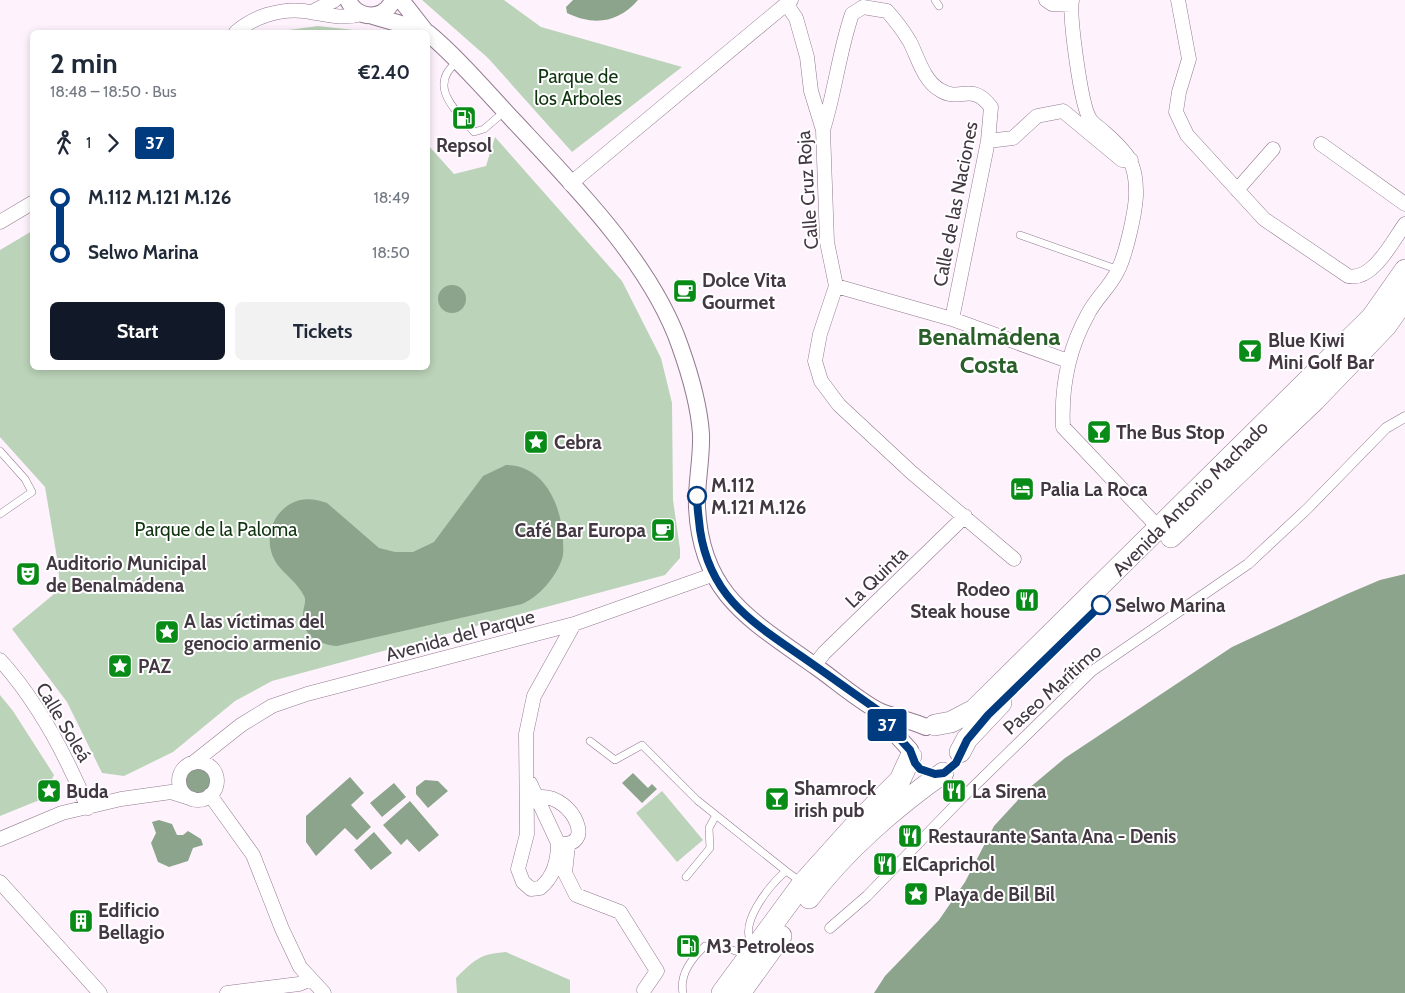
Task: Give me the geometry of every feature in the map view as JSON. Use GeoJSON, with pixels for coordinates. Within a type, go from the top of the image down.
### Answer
{"type":"FeatureCollection","features":[{"type":"Feature","properties":{"kind":"main road","name":"Avenida Antonio Machado"},"geometry":{"type":"LineString","coordinates":[[925,725],[951,722],[974,710],[1372,317],[1405,270]]}},
{"type":"Feature","properties":{"kind":"main road","name":"Avenida Antonio Machado"},"geometry":{"type":"LineString","coordinates":[[960,752],[967,740],[988,715],[1397,320],[1405,299]]}},
{"type":"Feature","properties":{"kind":"main road"},"geometry":{"type":"LineString","coordinates":[[722,993],[751,951],[794,877],[857,823],[900,780],[911,753],[914,737],[925,725],[943,727],[956,737],[960,752],[953,767],[904,801],[868,834],[814,892],[740,993]]}},
{"type":"Feature","properties":{"kind":"main road"},"geometry":{"type":"LineString","coordinates":[[911,753],[920,769],[927,773],[944,773]]}},
{"type":"Feature","properties":{"kind":"street"},"geometry":{"type":"LineString","coordinates":[[312,12],[335,0]]}},
{"type":"Feature","properties":{"kind":"street"},"geometry":{"type":"LineString","coordinates":[[348,0],[352,7],[367,15],[419,30]]}},
{"type":"Feature","properties":{"kind":"street"},"geometry":{"type":"LineString","coordinates":[[238,30],[245,24],[278,11],[312,12],[348,18],[386,10],[393,0]]}},
{"type":"Feature","properties":{"kind":"street"},"geometry":{"type":"LineString","coordinates":[[401,0],[424,30]]}},
{"type":"Feature","properties":{"kind":"street"},"geometry":{"type":"LineString","coordinates":[[1046,0],[1052,4],[1072,3],[1082,98],[1090,119],[1120,146],[1131,160],[1135,172],[1136,197],[1119,270],[1088,314],[1068,361],[1061,403],[1063,427],[1159,528]]}},
{"type":"Feature","properties":{"kind":"street"},"geometry":{"type":"LineString","coordinates":[[1178,0],[1189,59],[1179,92],[1176,112],[1186,135],[1264,219],[1348,276],[1355,278],[1371,271],[1405,224]]}},
{"type":"Feature","properties":{"kind":"street"},"geometry":{"type":"LineString","coordinates":[[570,184],[789,3]]}},
{"type":"Feature","properties":{"kind":"street","name":"Calle Cruz Roja"},"geometry":{"type":"LineString","coordinates":[[789,3],[796,18],[807,57],[812,90],[823,130],[827,242],[836,286],[820,334],[815,361],[821,381],[839,405],[911,472],[1014,559]]}},
{"type":"Feature","properties":{"kind":"street","name":"Calle de las Naciones"},"geometry":{"type":"LineString","coordinates":[[823,130],[834,96],[852,14],[863,7],[879,8],[887,11],[898,23],[931,84],[941,92],[954,95],[976,94],[983,97],[991,107],[988,141],[952,318]]}},
{"type":"Feature","properties":{"kind":"street"},"geometry":{"type":"LineString","coordinates":[[430,36],[458,61],[570,184],[620,241],[655,290],[680,344],[694,390],[701,435],[697,507],[704,552],[712,575],[732,604],[751,621],[879,711],[925,725]]}},
{"type":"Feature","properties":{"kind":"street"},"geometry":{"type":"LineString","coordinates":[[988,141],[1013,138],[1037,116],[1063,112],[1122,160],[1131,160]]}},
{"type":"Feature","properties":{"kind":"street"},"geometry":{"type":"LineString","coordinates":[[1321,144],[1405,204]]}},
{"type":"Feature","properties":{"kind":"street"},"geometry":{"type":"LineString","coordinates":[[1237,190],[1273,149]]}},
{"type":"Feature","properties":{"kind":"street"},"geometry":{"type":"LineString","coordinates":[[0,222],[30,203]]}},
{"type":"Feature","properties":{"kind":"street","name":"Calle de las Naciones"},"geometry":{"type":"LineString","coordinates":[[836,286],[952,318],[1068,361]]}},
{"type":"Feature","properties":{"kind":"street","name":"Paseo Marítimo"},"geometry":{"type":"LineString","coordinates":[[830,928],[868,896],[964,796],[1092,671],[1248,564],[1308,509],[1386,428],[1405,417]]}},
{"type":"Feature","properties":{"kind":"street","name":"La Quinta"},"geometry":{"type":"LineString","coordinates":[[814,666],[824,652],[965,516]]}},
{"type":"Feature","properties":{"kind":"street","name":"Avenida del Parque"},"geometry":{"type":"LineString","coordinates":[[193,763],[272,706],[307,694],[574,624],[712,575]]}},
{"type":"Feature","properties":{"kind":"street"},"geometry":{"type":"LineString","coordinates":[[539,804],[541,798],[550,799],[567,807],[574,815],[579,826],[577,837],[563,844],[548,881],[540,888],[531,888],[523,882],[518,869],[527,834],[526,734],[534,696],[574,624]]}},
{"type":"Feature","properties":{"kind":"street","name":"Calle Soleá"},"geometry":{"type":"LineString","coordinates":[[0,660],[15,676],[57,740],[88,808]]}},
{"type":"Feature","properties":{"kind":"street"},"geometry":{"type":"LineString","coordinates":[[879,711],[887,725],[911,753]]}},
{"type":"Feature","properties":{"kind":"street","name":"Avenida del Parque"},"geometry":{"type":"LineString","coordinates":[[209,766],[223,740]]}},
{"type":"Feature","properties":{"kind":"street"},"geometry":{"type":"LineString","coordinates":[[0,838],[62,813],[149,794],[172,792],[193,799],[205,798],[210,795],[216,783],[216,777],[209,766],[198,762],[193,763],[183,769],[175,780],[149,794]]}},
{"type":"Feature","properties":{"kind":"street"},"geometry":{"type":"LineString","coordinates":[[526,773],[539,804],[563,844],[565,872],[576,895],[620,912],[657,971],[644,990]]}},
{"type":"Feature","properties":{"kind":"street"},"geometry":{"type":"LineString","coordinates":[[180,774],[180,786],[183,792],[193,799]]}},
{"type":"Feature","properties":{"kind":"street"},"geometry":{"type":"LineString","coordinates":[[210,795],[253,855],[282,929],[300,967],[324,993]]}},
{"type":"Feature","properties":{"kind":"street"},"geometry":{"type":"LineString","coordinates":[[0,882],[100,993]]}},
{"type":"Feature","properties":{"kind":"street"},"geometry":{"type":"LineString","coordinates":[[227,993],[298,984],[311,979]]}},
{"type":"Feature","properties":{"kind":"lane"},"geometry":{"type":"LineString","coordinates":[[458,61],[451,67],[444,80],[445,97],[474,132],[484,129],[505,111]]}},
{"type":"Feature","properties":{"kind":"lane"},"geometry":{"type":"LineString","coordinates":[[1020,235],[1119,270]]}},
{"type":"Feature","properties":{"kind":"lane"},"geometry":{"type":"LineString","coordinates":[[0,451],[25,479],[32,492],[0,514]]}},
{"type":"Feature","properties":{"kind":"lane"},"geometry":{"type":"LineString","coordinates":[[590,741],[615,760],[642,745],[697,800],[794,877]]}},
{"type":"Feature","properties":{"kind":"lane"},"geometry":{"type":"LineString","coordinates":[[686,877],[710,848],[709,828],[716,815]]}},
{"type":"Feature","properties":{"kind":"lane"},"geometry":{"type":"LineString","coordinates":[[683,993],[682,977],[696,954],[704,946],[751,951]]}},
{"type":"Feature","properties":{"kind":"green space","name":"Parque de los Arboles"},"geometry":{"type":"Polygon","coordinates":[[[422,0],[504,0],[541,27],[682,67],[572,152],[488,58],[422,0]]]}},
{"type":"Feature","properties":{"kind":"green space"},"geometry":{"type":"Polygon","coordinates":[[[318,26],[354,30],[289,30],[318,26]]]}},
{"type":"Feature","properties":{"kind":"green space","name":"Parque de la Paloma"},"geometry":{"type":"Polygon","coordinates":[[[495,137],[622,281],[661,358],[672,403],[673,500],[680,558],[665,575],[272,681],[235,701],[173,752],[124,776],[102,773],[67,702],[12,629],[60,589],[58,564],[45,487],[0,437],[0,250],[30,232],[30,370],[430,370],[430,147],[454,174],[486,166],[495,137]]]}},
{"type":"Feature","properties":{"kind":"green space"},"geometry":{"type":"Polygon","coordinates":[[[0,695],[13,711],[54,775],[42,799],[0,816],[0,695]]]}},
{"type":"Feature","properties":{"kind":"green space"},"geometry":{"type":"Polygon","coordinates":[[[662,791],[703,840],[677,862],[636,813],[662,791]]]}},
{"type":"Feature","properties":{"kind":"green space"},"geometry":{"type":"Polygon","coordinates":[[[506,952],[570,980],[570,993],[457,993],[456,978],[468,966],[484,956],[506,952]]]}},
{"type":"Feature","properties":{"kind":"shaded area"},"geometry":{"type":"Polygon","coordinates":[[[573,0],[638,0],[622,14],[614,18],[596,21],[567,13],[566,7],[573,0]]]}},
{"type":"Feature","properties":{"kind":"shaded area"},"geometry":{"type":"Polygon","coordinates":[[[452,285],[462,289],[466,299],[462,309],[452,313],[442,309],[438,299],[442,289],[452,285]]]}},
{"type":"Feature","properties":{"kind":"shaded area"},"geometry":{"type":"Polygon","coordinates":[[[506,465],[520,467],[531,472],[541,480],[555,502],[562,527],[562,559],[551,579],[535,597],[522,604],[337,646],[318,641],[309,634],[303,622],[304,596],[277,564],[271,549],[270,533],[272,525],[281,511],[292,503],[307,499],[327,503],[379,548],[395,552],[413,552],[434,542],[483,476],[506,465]]]}},
{"type":"Feature","properties":{"kind":"shaded area"},"geometry":{"type":"Polygon","coordinates":[[[1405,574],[1405,993],[874,993],[885,976],[939,920],[965,882],[994,826],[1028,789],[1065,758],[1232,647],[1380,580],[1405,574]]]}},
{"type":"Feature","properties":{"kind":"shaded area"},"geometry":{"type":"Polygon","coordinates":[[[199,766],[205,767],[213,775],[213,787],[205,795],[199,796],[193,795],[185,787],[184,781],[185,775],[193,767],[199,766]]]}},
{"type":"Feature","properties":{"kind":"shaded area"},"geometry":{"type":"Polygon","coordinates":[[[633,773],[648,788],[652,784],[657,789],[642,803],[622,783],[633,773]]]}},
{"type":"Feature","properties":{"kind":"shaded area"},"geometry":{"type":"Polygon","coordinates":[[[350,777],[364,793],[351,805],[371,827],[357,840],[345,828],[316,856],[306,842],[306,816],[350,777]]]}},
{"type":"Feature","properties":{"kind":"shaded area"},"geometry":{"type":"Polygon","coordinates":[[[425,780],[438,781],[448,791],[428,808],[416,794],[416,787],[425,780]]]}},
{"type":"Feature","properties":{"kind":"shaded area"},"geometry":{"type":"Polygon","coordinates":[[[394,783],[406,797],[382,817],[370,803],[394,783]]]}},
{"type":"Feature","properties":{"kind":"shaded area"},"geometry":{"type":"Polygon","coordinates":[[[410,801],[439,835],[419,852],[407,839],[401,845],[383,825],[410,801]]]}},
{"type":"Feature","properties":{"kind":"shaded area"},"geometry":{"type":"Polygon","coordinates":[[[159,820],[172,824],[177,835],[183,835],[188,831],[201,839],[203,845],[193,848],[188,861],[169,867],[158,862],[151,843],[156,833],[152,822],[159,820]]]}},
{"type":"Feature","properties":{"kind":"shaded area"},"geometry":{"type":"Polygon","coordinates":[[[374,832],[392,853],[371,870],[354,850],[374,832]]]}},
{"type":"Feature","properties":{"kind":"bus line","name":"37"},"geometry":{"type":"LineString","coordinates":[[697,496],[704,552],[712,575],[732,604],[757,626],[879,711],[887,725],[910,750],[915,763],[927,773],[944,773],[953,767],[967,740],[988,715],[1101,605]]}},
{"type":"Feature","properties":{"kind":"place","name":"Repsol"},"geometry":{"type":"Point","coordinates":[464,118]}},
{"type":"Feature","properties":{"kind":"place","name":"Dolce Vita Gourmet"},"geometry":{"type":"Point","coordinates":[685,291]}},
{"type":"Feature","properties":{"kind":"place","name":"Blue Kiwi Mini Golf Bar"},"geometry":{"type":"Point","coordinates":[1250,351]}},
{"type":"Feature","properties":{"kind":"place","name":"The Bus Stop"},"geometry":{"type":"Point","coordinates":[1099,432]}},
{"type":"Feature","properties":{"kind":"place","name":"Cebra"},"geometry":{"type":"Point","coordinates":[536,442]}},
{"type":"Feature","properties":{"kind":"place","name":"Palia La Roca"},"geometry":{"type":"Point","coordinates":[1022,489]}},
{"type":"Feature","properties":{"kind":"place","name":"M.112 M.121 M.126"},"geometry":{"type":"Point","coordinates":[697,496]}},
{"type":"Feature","properties":{"kind":"place","name":"Café Bar Europa"},"geometry":{"type":"Point","coordinates":[663,530]}},
{"type":"Feature","properties":{"kind":"place","name":"Auditorio Municipal de Benalmádena"},"geometry":{"type":"Point","coordinates":[28,574]}},
{"type":"Feature","properties":{"kind":"place","name":"Rodeo Steak house"},"geometry":{"type":"Point","coordinates":[1027,600]}},
{"type":"Feature","properties":{"kind":"place","name":"Selwo Marina"},"geometry":{"type":"Point","coordinates":[1101,605]}},
{"type":"Feature","properties":{"kind":"place","name":"A las víctimas del genocio armenio"},"geometry":{"type":"Point","coordinates":[167,632]}},
{"type":"Feature","properties":{"kind":"place","name":"PAZ"},"geometry":{"type":"Point","coordinates":[120,666]}},
{"type":"Feature","properties":{"kind":"place","name":"Buda"},"geometry":{"type":"Point","coordinates":[49,791]}},
{"type":"Feature","properties":{"kind":"place","name":"La Sirena"},"geometry":{"type":"Point","coordinates":[954,791]}},
{"type":"Feature","properties":{"kind":"place","name":"Shamrock irish pub"},"geometry":{"type":"Point","coordinates":[777,799]}},
{"type":"Feature","properties":{"kind":"place","name":"Restaurante Santa Ana - Denis"},"geometry":{"type":"Point","coordinates":[910,836]}},
{"type":"Feature","properties":{"kind":"place","name":"ElCaprichol"},"geometry":{"type":"Point","coordinates":[885,864]}},
{"type":"Feature","properties":{"kind":"place","name":"Playa de Bil Bil"},"geometry":{"type":"Point","coordinates":[916,894]}},
{"type":"Feature","properties":{"kind":"place","name":"Edificio Bellagio"},"geometry":{"type":"Point","coordinates":[81,921]}},
{"type":"Feature","properties":{"kind":"place","name":"M3 Petroleos"},"geometry":{"type":"Point","coordinates":[688,946]}},
{"type":"Feature","properties":{"kind":"district","name":"Benalmádena Costa"},"geometry":{"type":"Point","coordinates":[989,351]}}]}
